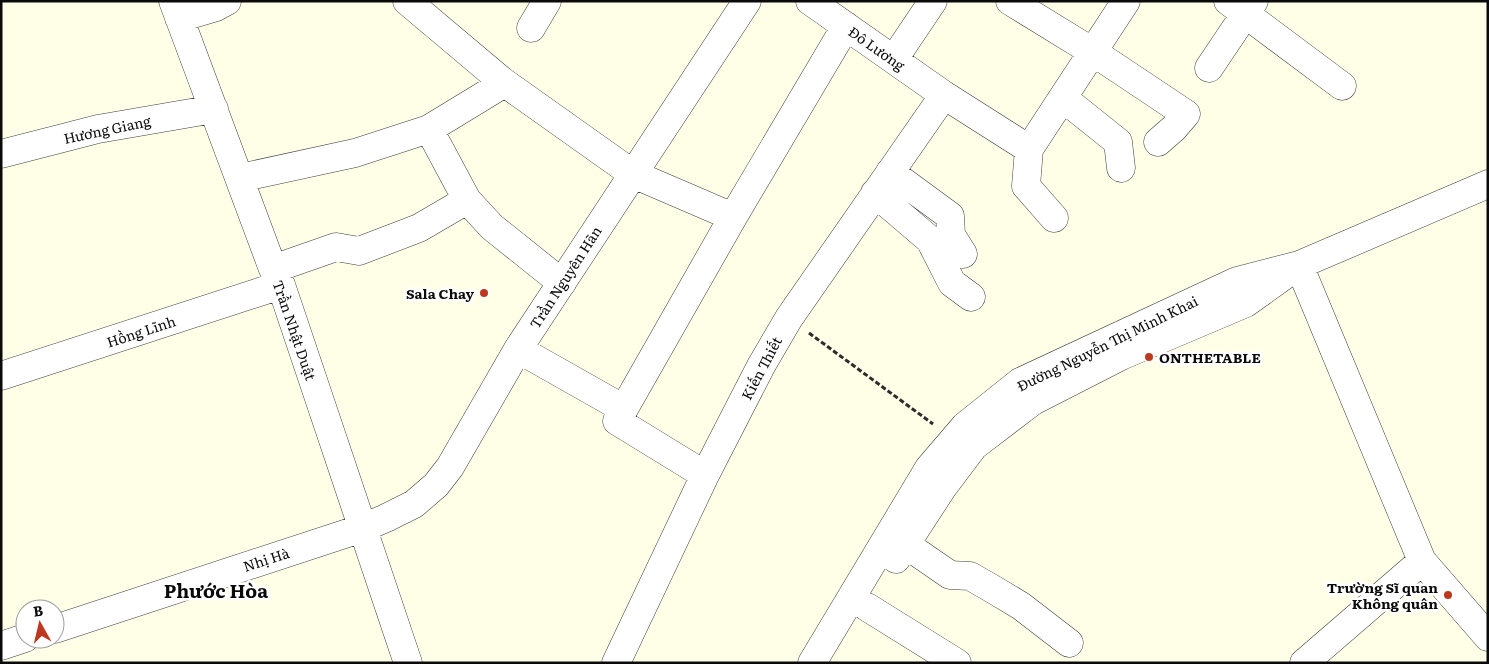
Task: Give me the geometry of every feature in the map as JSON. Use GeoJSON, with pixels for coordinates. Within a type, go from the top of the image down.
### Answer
{"type":"FeatureCollection","features":[{"type":"Feature","properties":{"kind":"street"},"geometry":{"type":"LineString","coordinates":[[176,10],[216,7],[227,1]]}},
{"type":"Feature","properties":{"kind":"street"},"geometry":{"type":"LineString","coordinates":[[407,1],[502,81],[633,174],[733,217]]}},
{"type":"Feature","properties":{"kind":"street"},"geometry":{"type":"LineString","coordinates":[[531,28],[547,1]]}},
{"type":"Feature","properties":{"kind":"street","name":"Trần Nguyên Hãn"},"geometry":{"type":"LineString","coordinates":[[363,528],[414,504],[436,485],[450,467],[518,349],[747,1]]}},
{"type":"Feature","properties":{"kind":"street","name":"Đô Lương"},"geometry":{"type":"LineString","coordinates":[[810,1],[944,95],[1029,149]]}},
{"type":"Feature","properties":{"kind":"street"},"geometry":{"type":"LineString","coordinates":[[894,60],[933,1]]}},
{"type":"Feature","properties":{"kind":"street"},"geometry":{"type":"LineString","coordinates":[[1010,1],[1093,52],[1186,114],[1158,142]]}},
{"type":"Feature","properties":{"kind":"street"},"geometry":{"type":"LineString","coordinates":[[1054,218],[1026,186],[1029,149],[1126,1]]}},
{"type":"Feature","properties":{"kind":"street"},"geometry":{"type":"LineString","coordinates":[[1209,68],[1242,5],[1342,86]]}},
{"type":"Feature","properties":{"kind":"street","name":"Trần Nhật Duật"},"geometry":{"type":"LineString","coordinates":[[176,10],[277,277],[408,663]]}},
{"type":"Feature","properties":{"kind":"street"},"geometry":{"type":"LineString","coordinates":[[705,475],[617,421],[733,217],[846,26]]}},
{"type":"Feature","properties":{"kind":"street"},"geometry":{"type":"LineString","coordinates":[[240,178],[355,153],[428,129],[498,87],[502,81]]}},
{"type":"Feature","properties":{"kind":"street","name":"Kiến Thiết"},"geometry":{"type":"LineString","coordinates":[[616,663],[705,475],[761,366],[789,318],[944,95]]}},
{"type":"Feature","properties":{"kind":"street"},"geometry":{"type":"LineString","coordinates":[[1063,98],[1118,142],[1121,168]]}},
{"type":"Feature","properties":{"kind":"street","name":"Hương Giang"},"geometry":{"type":"LineString","coordinates":[[1,154],[98,130],[214,109]]}},
{"type":"Feature","properties":{"kind":"street"},"geometry":{"type":"LineString","coordinates":[[428,129],[467,200],[492,227],[562,282]]}},
{"type":"Feature","properties":{"kind":"street"},"geometry":{"type":"LineString","coordinates":[[883,182],[950,216],[951,235],[963,254]]}},
{"type":"Feature","properties":{"kind":"street"},"geometry":{"type":"LineString","coordinates":[[883,182],[930,240],[952,283],[971,297]]}},
{"type":"Feature","properties":{"kind":"street","name":"Đường Nguyễn Thị Minh Khai"},"geometry":{"type":"LineString","coordinates":[[812,663],[929,468],[965,426],[1020,382],[1237,281],[1299,265],[1488,184]]}},
{"type":"Feature","properties":{"kind":"street","name":"Hồng Lĩnh"},"geometry":{"type":"LineString","coordinates":[[1,376],[277,277],[336,247],[359,251],[419,228],[467,200]]}},
{"type":"Feature","properties":{"kind":"street"},"geometry":{"type":"LineString","coordinates":[[1299,265],[1422,561],[1488,637]]}},
{"type":"Feature","properties":{"kind":"street","name":"Đường Nguyễn Thị Minh Khai"},"geometry":{"type":"LineString","coordinates":[[834,663],[905,544],[943,487],[974,446],[1033,401],[1121,356],[1246,303],[1299,265]]}},
{"type":"Feature","properties":{"kind":"street"},"geometry":{"type":"LineString","coordinates":[[518,349],[624,409]]}},
{"type":"Feature","properties":{"kind":"street","name":"Nhị Hà"},"geometry":{"type":"LineString","coordinates":[[65,626],[363,528]]}},
{"type":"Feature","properties":{"kind":"street"},"geometry":{"type":"LineString","coordinates":[[905,544],[950,575],[970,576],[991,588],[1020,606],[1068,643]]}},
{"type":"Feature","properties":{"kind":"street"},"geometry":{"type":"LineString","coordinates":[[1304,663],[1422,561]]}},
{"type":"Feature","properties":{"kind":"street"},"geometry":{"type":"LineString","coordinates":[[867,607],[957,663]]}},
{"type":"Feature","properties":{"kind":"street"},"geometry":{"type":"LineString","coordinates":[[1,646],[15,641]]}},
{"type":"Feature","properties":{"kind":"path"},"geometry":{"type":"LineString","coordinates":[[789,318],[954,439]]}},
{"type":"Feature","properties":{"kind":"place","name":"Sala Chay"},"geometry":{"type":"Point","coordinates":[484,293]}},
{"type":"Feature","properties":{"kind":"place","name":"ONTHETABLE"},"geometry":{"type":"Point","coordinates":[1149,357]}},
{"type":"Feature","properties":{"kind":"place","name":"Trường Sĩ quan Không quân"},"geometry":{"type":"Point","coordinates":[1448,595]}},
{"type":"Feature","properties":{"kind":"district","name":"Phước Hòa"},"geometry":{"type":"Point","coordinates":[216,590]}}]}
